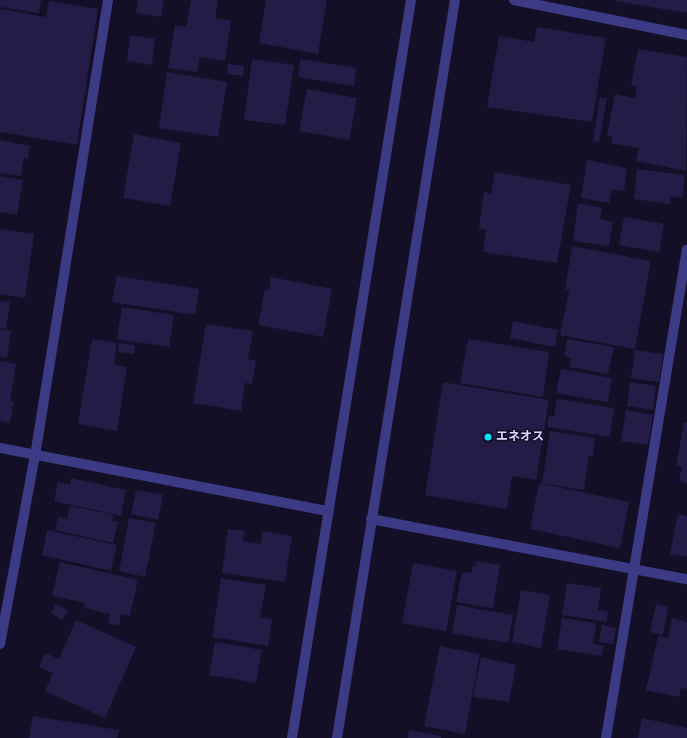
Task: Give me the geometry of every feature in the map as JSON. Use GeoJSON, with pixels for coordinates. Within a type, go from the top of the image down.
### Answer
{"type":"FeatureCollection","features":[{"type":"Feature","properties":{"kind":"street"},"geometry":{"type":"LineString","coordinates":[[0,644],[35,456],[108,0]]}},
{"type":"Feature","properties":{"kind":"street"},"geometry":{"type":"LineString","coordinates":[[292,738],[411,0]]}},
{"type":"Feature","properties":{"kind":"street"},"geometry":{"type":"LineString","coordinates":[[337,738],[455,0]]}},
{"type":"Feature","properties":{"kind":"street"},"geometry":{"type":"LineString","coordinates":[[514,0],[687,35]]}},
{"type":"Feature","properties":{"kind":"street"},"geometry":{"type":"LineString","coordinates":[[606,738],[687,250]]}},
{"type":"Feature","properties":{"kind":"street"},"geometry":{"type":"LineString","coordinates":[[0,448],[35,456],[328,511]]}},
{"type":"Feature","properties":{"kind":"street"},"geometry":{"type":"LineString","coordinates":[[371,520],[687,579]]}},
{"type":"Feature","properties":{"kind":"building"},"geometry":{"type":"Polygon","coordinates":[[[0,0],[41,0],[39,13],[0,7],[0,0]]]}},
{"type":"Feature","properties":{"kind":"building"},"geometry":{"type":"Polygon","coordinates":[[[138,0],[164,0],[161,17],[136,13],[138,0]]]}},
{"type":"Feature","properties":{"kind":"building"},"geometry":{"type":"Polygon","coordinates":[[[191,0],[218,0],[215,18],[231,21],[225,61],[200,57],[197,72],[168,68],[175,25],[186,27],[191,0]]]}},
{"type":"Feature","properties":{"kind":"building"},"geometry":{"type":"Polygon","coordinates":[[[266,0],[327,0],[318,54],[259,43],[266,0]]]}},
{"type":"Feature","properties":{"kind":"building"},"geometry":{"type":"Polygon","coordinates":[[[687,0],[687,13],[615,1],[687,0]]]}},
{"type":"Feature","properties":{"kind":"building"},"geometry":{"type":"Polygon","coordinates":[[[49,1],[98,9],[77,145],[0,132],[0,9],[46,17],[49,1]]]}},
{"type":"Feature","properties":{"kind":"building"},"geometry":{"type":"Polygon","coordinates":[[[537,27],[606,38],[592,122],[487,107],[499,36],[534,42],[537,27]]]}},
{"type":"Feature","properties":{"kind":"building"},"geometry":{"type":"Polygon","coordinates":[[[130,35],[155,39],[152,65],[127,61],[130,35]]]}},
{"type":"Feature","properties":{"kind":"building"},"geometry":{"type":"Polygon","coordinates":[[[638,49],[687,57],[686,171],[636,161],[639,148],[611,143],[612,136],[607,135],[615,94],[635,98],[637,86],[631,85],[638,49]]]}},
{"type":"Feature","properties":{"kind":"building"},"geometry":{"type":"Polygon","coordinates":[[[252,59],[294,65],[285,125],[244,120],[252,59]]]}},
{"type":"Feature","properties":{"kind":"building"},"geometry":{"type":"Polygon","coordinates":[[[300,59],[356,68],[354,86],[298,77],[300,59]]]}},
{"type":"Feature","properties":{"kind":"building"},"geometry":{"type":"Polygon","coordinates":[[[228,64],[244,66],[243,76],[227,74],[228,64]]]}},
{"type":"Feature","properties":{"kind":"building"},"geometry":{"type":"Polygon","coordinates":[[[167,72],[227,82],[218,137],[159,128],[167,72]]]}},
{"type":"Feature","properties":{"kind":"building"},"geometry":{"type":"Polygon","coordinates":[[[307,89],[357,98],[349,140],[299,131],[307,89]]]}},
{"type":"Feature","properties":{"kind":"building"},"geometry":{"type":"Polygon","coordinates":[[[600,97],[607,98],[599,142],[593,141],[600,97]]]}},
{"type":"Feature","properties":{"kind":"building"},"geometry":{"type":"Polygon","coordinates":[[[134,134],[181,143],[170,206],[123,198],[134,134]]]}},
{"type":"Feature","properties":{"kind":"building"},"geometry":{"type":"Polygon","coordinates":[[[0,140],[30,146],[28,159],[24,158],[21,176],[0,173],[0,140]]]}},
{"type":"Feature","properties":{"kind":"building"},"geometry":{"type":"Polygon","coordinates":[[[587,160],[627,168],[624,191],[612,189],[609,203],[581,198],[587,160]]]}},
{"type":"Feature","properties":{"kind":"building"},"geometry":{"type":"Polygon","coordinates":[[[637,169],[685,175],[682,198],[671,196],[670,204],[634,199],[637,169]]]}},
{"type":"Feature","properties":{"kind":"building"},"geometry":{"type":"Polygon","coordinates":[[[495,172],[571,185],[557,263],[483,252],[486,230],[479,228],[484,192],[491,194],[495,172]]]}},
{"type":"Feature","properties":{"kind":"building"},"geometry":{"type":"Polygon","coordinates":[[[0,176],[23,180],[17,215],[0,212],[0,176]]]}},
{"type":"Feature","properties":{"kind":"building"},"geometry":{"type":"Polygon","coordinates":[[[578,203],[602,208],[600,219],[613,222],[609,246],[573,241],[578,203]]]}},
{"type":"Feature","properties":{"kind":"building"},"geometry":{"type":"Polygon","coordinates":[[[624,217],[664,224],[659,252],[619,245],[624,217]]]}},
{"type":"Feature","properties":{"kind":"building"},"geometry":{"type":"Polygon","coordinates":[[[0,229],[34,234],[25,298],[0,294],[0,229]]]}},
{"type":"Feature","properties":{"kind":"building"},"geometry":{"type":"Polygon","coordinates":[[[572,246],[651,261],[635,349],[560,335],[569,290],[565,289],[572,246]]]}},
{"type":"Feature","properties":{"kind":"building"},"geometry":{"type":"Polygon","coordinates":[[[117,276],[199,289],[195,315],[112,302],[117,276]]]}},
{"type":"Feature","properties":{"kind":"building"},"geometry":{"type":"Polygon","coordinates":[[[271,277],[332,289],[323,337],[258,325],[265,289],[269,290],[271,277]]]}},
{"type":"Feature","properties":{"kind":"building"},"geometry":{"type":"Polygon","coordinates":[[[0,301],[10,302],[6,329],[0,328],[0,301]]]}},
{"type":"Feature","properties":{"kind":"building"},"geometry":{"type":"Polygon","coordinates":[[[122,307],[174,315],[169,347],[117,339],[122,307]]]}},
{"type":"Feature","properties":{"kind":"building"},"geometry":{"type":"Polygon","coordinates":[[[513,321],[558,330],[555,347],[510,338],[513,321]]]}},
{"type":"Feature","properties":{"kind":"building"},"geometry":{"type":"Polygon","coordinates":[[[206,324],[253,331],[248,359],[256,361],[252,384],[245,383],[241,411],[193,403],[206,324]]]}},
{"type":"Feature","properties":{"kind":"building"},"geometry":{"type":"Polygon","coordinates":[[[0,329],[11,331],[7,358],[0,357],[0,329]]]}},
{"type":"Feature","properties":{"kind":"building"},"geometry":{"type":"Polygon","coordinates":[[[92,339],[117,343],[114,365],[127,367],[117,431],[78,424],[92,339]]]}},
{"type":"Feature","properties":{"kind":"building"},"geometry":{"type":"Polygon","coordinates":[[[468,339],[549,352],[543,397],[460,383],[468,339]]]}},
{"type":"Feature","properties":{"kind":"building"},"geometry":{"type":"Polygon","coordinates":[[[567,339],[614,347],[608,374],[570,367],[571,358],[564,356],[567,339]]]}},
{"type":"Feature","properties":{"kind":"building"},"geometry":{"type":"Polygon","coordinates":[[[119,343],[135,345],[134,354],[118,352],[119,343]]]}},
{"type":"Feature","properties":{"kind":"building"},"geometry":{"type":"Polygon","coordinates":[[[635,350],[663,354],[659,382],[631,378],[635,350]]]}},
{"type":"Feature","properties":{"kind":"building"},"geometry":{"type":"Polygon","coordinates":[[[0,361],[16,364],[10,401],[14,401],[10,423],[0,421],[0,361]]]}},
{"type":"Feature","properties":{"kind":"building"},"geometry":{"type":"Polygon","coordinates":[[[561,369],[612,378],[608,402],[556,393],[561,369]]]}},
{"type":"Feature","properties":{"kind":"building"},"geometry":{"type":"Polygon","coordinates":[[[443,382],[549,400],[536,480],[512,476],[507,509],[425,495],[443,382]]]}},
{"type":"Feature","properties":{"kind":"building"},"geometry":{"type":"Polygon","coordinates":[[[630,382],[656,386],[653,410],[627,406],[630,382]]]}},
{"type":"Feature","properties":{"kind":"building"},"geometry":{"type":"Polygon","coordinates":[[[557,399],[614,408],[610,437],[547,427],[549,416],[554,417],[557,399]]]}},
{"type":"Feature","properties":{"kind":"building"},"geometry":{"type":"Polygon","coordinates":[[[626,410],[653,415],[648,445],[621,441],[626,410]]]}},
{"type":"Feature","properties":{"kind":"building"},"geometry":{"type":"Polygon","coordinates":[[[684,423],[687,423],[687,483],[679,481],[682,467],[676,466],[684,423]]]}},
{"type":"Feature","properties":{"kind":"building"},"geometry":{"type":"Polygon","coordinates":[[[550,431],[595,438],[593,456],[589,455],[584,490],[542,483],[550,431]]]}},
{"type":"Feature","properties":{"kind":"building"},"geometry":{"type":"Polygon","coordinates":[[[71,478],[126,490],[121,516],[54,501],[58,482],[70,485],[71,478]]]}},
{"type":"Feature","properties":{"kind":"building"},"geometry":{"type":"Polygon","coordinates":[[[539,483],[629,502],[620,548],[530,529],[539,483]]]}},
{"type":"Feature","properties":{"kind":"building"},"geometry":{"type":"Polygon","coordinates":[[[136,490],[163,495],[158,520],[131,514],[136,490]]]}},
{"type":"Feature","properties":{"kind":"building"},"geometry":{"type":"Polygon","coordinates":[[[70,506],[114,515],[112,521],[118,522],[113,543],[55,530],[58,517],[67,519],[70,506]]]}},
{"type":"Feature","properties":{"kind":"building"},"geometry":{"type":"Polygon","coordinates":[[[678,514],[687,516],[687,557],[670,554],[678,514]]]}},
{"type":"Feature","properties":{"kind":"building"},"geometry":{"type":"Polygon","coordinates":[[[129,518],[156,523],[145,577],[119,571],[129,518]]]}},
{"type":"Feature","properties":{"kind":"building"},"geometry":{"type":"Polygon","coordinates":[[[228,529],[245,531],[243,541],[261,544],[262,531],[292,536],[285,582],[222,573],[228,529]]]}},
{"type":"Feature","properties":{"kind":"building"},"geometry":{"type":"Polygon","coordinates":[[[47,530],[117,545],[111,571],[42,555],[47,530]]]}},
{"type":"Feature","properties":{"kind":"building"},"geometry":{"type":"Polygon","coordinates":[[[477,561],[500,565],[493,608],[456,602],[462,572],[471,573],[473,565],[476,566],[477,561]]]}},
{"type":"Feature","properties":{"kind":"building"},"geometry":{"type":"Polygon","coordinates":[[[60,562],[138,580],[130,616],[121,614],[119,626],[108,623],[110,614],[84,608],[85,603],[52,596],[60,562]]]}},
{"type":"Feature","properties":{"kind":"building"},"geometry":{"type":"Polygon","coordinates":[[[413,563],[457,571],[446,631],[402,623],[413,563]]]}},
{"type":"Feature","properties":{"kind":"building"},"geometry":{"type":"Polygon","coordinates":[[[221,578],[266,585],[260,617],[272,619],[268,646],[212,637],[221,578]]]}},
{"type":"Feature","properties":{"kind":"building"},"geometry":{"type":"Polygon","coordinates":[[[567,583],[601,588],[598,610],[608,611],[607,622],[562,615],[567,583]]]}},
{"type":"Feature","properties":{"kind":"building"},"geometry":{"type":"Polygon","coordinates":[[[521,590],[550,595],[541,648],[512,642],[521,590]]]}},
{"type":"Feature","properties":{"kind":"building"},"geometry":{"type":"Polygon","coordinates":[[[56,604],[68,611],[62,620],[51,613],[56,604]]]}},
{"type":"Feature","properties":{"kind":"building"},"geometry":{"type":"Polygon","coordinates":[[[656,604],[668,607],[663,635],[650,632],[656,604]]]}},
{"type":"Feature","properties":{"kind":"building"},"geometry":{"type":"Polygon","coordinates":[[[457,605],[513,615],[508,643],[452,633],[457,605]]]}},
{"type":"Feature","properties":{"kind":"building"},"geometry":{"type":"Polygon","coordinates":[[[562,618],[596,623],[593,644],[604,646],[602,656],[557,649],[562,618]]]}},
{"type":"Feature","properties":{"kind":"building"},"geometry":{"type":"Polygon","coordinates":[[[672,618],[687,622],[687,689],[681,688],[679,697],[646,690],[658,636],[668,638],[672,618]]]}},
{"type":"Feature","properties":{"kind":"building"},"geometry":{"type":"Polygon","coordinates":[[[76,620],[136,647],[105,718],[45,691],[53,673],[39,667],[45,653],[59,659],[76,620]]]}},
{"type":"Feature","properties":{"kind":"building"},"geometry":{"type":"Polygon","coordinates":[[[602,625],[616,628],[613,644],[599,642],[602,625]]]}},
{"type":"Feature","properties":{"kind":"building"},"geometry":{"type":"Polygon","coordinates":[[[215,642],[262,650],[256,683],[209,675],[215,642]]]}},
{"type":"Feature","properties":{"kind":"building"},"geometry":{"type":"Polygon","coordinates":[[[440,646],[480,654],[465,734],[424,726],[440,646]]]}},
{"type":"Feature","properties":{"kind":"building"},"geometry":{"type":"Polygon","coordinates":[[[481,657],[516,665],[509,702],[473,697],[481,657]]]}},
{"type":"Feature","properties":{"kind":"building"},"geometry":{"type":"Polygon","coordinates":[[[33,716],[119,730],[117,738],[29,738],[33,716]]]}},
{"type":"Feature","properties":{"kind":"building"},"geometry":{"type":"Polygon","coordinates":[[[642,718],[687,728],[687,738],[638,738],[642,718]]]}},
{"type":"Feature","properties":{"kind":"building"},"geometry":{"type":"Polygon","coordinates":[[[409,730],[441,736],[441,738],[408,738],[409,730]]]}},
{"type":"Feature","properties":{"kind":"place","name":"エネオス"},"geometry":{"type":"Point","coordinates":[488,437]}}]}
